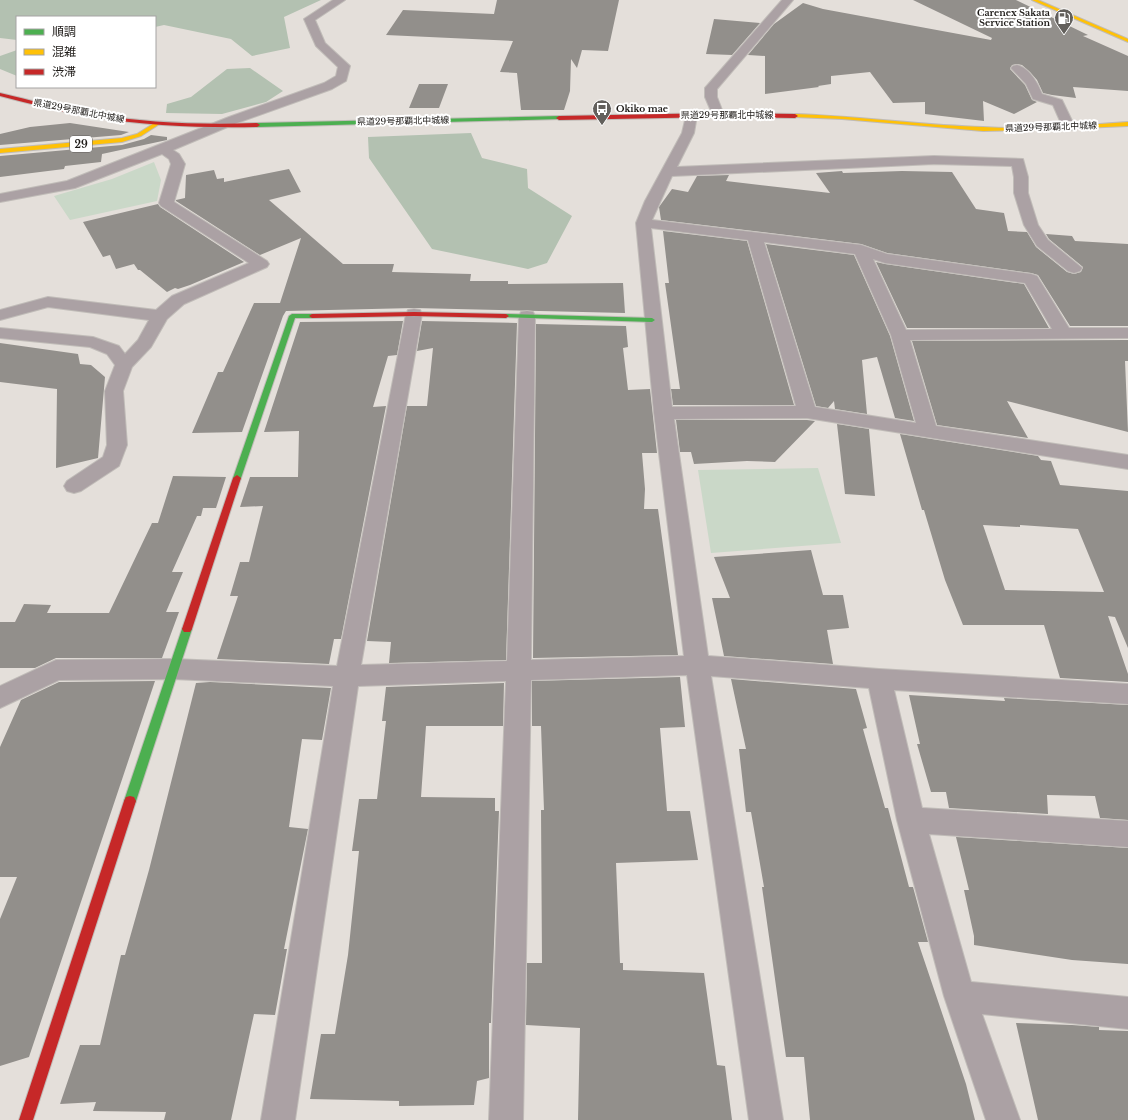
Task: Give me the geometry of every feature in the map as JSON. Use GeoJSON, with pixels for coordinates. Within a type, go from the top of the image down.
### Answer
{"type":"FeatureCollection","features":[{"type":"Feature","properties":{"kind":"main road"},"geometry":{"type":"LineString","coordinates":[[1034,0],[1128,41]]}},
{"type":"Feature","properties":{"kind":"main road","name":"県道29号那覇北中城線"},"geometry":{"type":"LineString","coordinates":[[0,94],[69,111],[129,120],[217,126],[691,115],[837,116],[981,129],[1009,130],[1128,124]]}},
{"type":"Feature","properties":{"kind":"main road","name":"県道29号那覇北中城線"},"geometry":{"type":"LineString","coordinates":[[0,151],[122,140],[139,135],[158,123]]}},
{"type":"Feature","properties":{"kind":"main road"},"geometry":{"type":"LineString","coordinates":[[26,1120],[173,669],[292,316],[414,314],[652,320]]}},
{"type":"Feature","properties":{"kind":"street"},"geometry":{"type":"LineString","coordinates":[[0,198],[70,185],[163,149],[217,126],[328,86],[342,78],[344,66],[320,44],[309,19],[340,0]]}},
{"type":"Feature","properties":{"kind":"street"},"geometry":{"type":"LineString","coordinates":[[718,115],[711,97],[711,88],[788,0]]}},
{"type":"Feature","properties":{"kind":"street"},"geometry":{"type":"LineString","coordinates":[[1017,68],[1032,83],[1037,96],[1058,103],[1069,127]]}},
{"type":"Feature","properties":{"kind":"street"},"geometry":{"type":"LineString","coordinates":[[691,115],[688,133],[652,201],[643,224],[663,413],[698,665],[766,1120]]}},
{"type":"Feature","properties":{"kind":"street"},"geometry":{"type":"LineString","coordinates":[[74,486],[112,461],[117,445],[114,391],[124,365],[145,343],[160,316],[178,300],[261,264],[166,203],[178,164],[174,157],[163,149]]}},
{"type":"Feature","properties":{"kind":"street"},"geometry":{"type":"LineString","coordinates":[[667,172],[934,160],[1018,162],[1021,177],[1021,193],[1031,225],[1042,243],[1074,268]]}},
{"type":"Feature","properties":{"kind":"street"},"geometry":{"type":"LineString","coordinates":[[643,224],[755,236],[861,250],[885,258],[1031,279],[1063,334]]}},
{"type":"Feature","properties":{"kind":"street"},"geometry":{"type":"LineString","coordinates":[[755,236],[807,412]]}},
{"type":"Feature","properties":{"kind":"street"},"geometry":{"type":"LineString","coordinates":[[861,250],[900,335],[928,431]]}},
{"type":"Feature","properties":{"kind":"street"},"geometry":{"type":"LineString","coordinates":[[0,315],[48,302],[160,316]]}},
{"type":"Feature","properties":{"kind":"street"},"geometry":{"type":"LineString","coordinates":[[278,1120],[347,676],[414,314]]}},
{"type":"Feature","properties":{"kind":"street"},"geometry":{"type":"LineString","coordinates":[[506,1120],[519,670],[526,316]]}},
{"type":"Feature","properties":{"kind":"street"},"geometry":{"type":"LineString","coordinates":[[0,333],[93,342],[113,350],[124,365]]}},
{"type":"Feature","properties":{"kind":"street"},"geometry":{"type":"LineString","coordinates":[[900,335],[1128,333]]}},
{"type":"Feature","properties":{"kind":"street"},"geometry":{"type":"LineString","coordinates":[[663,413],[807,412],[1128,462]]}},
{"type":"Feature","properties":{"kind":"street"},"geometry":{"type":"LineString","coordinates":[[0,698],[56,670],[173,669],[347,676],[698,665],[879,679],[1128,694]]}},
{"type":"Feature","properties":{"kind":"street"},"geometry":{"type":"LineString","coordinates":[[879,679],[911,820],[960,996],[1003,1120]]}},
{"type":"Feature","properties":{"kind":"street"},"geometry":{"type":"LineString","coordinates":[[911,820],[1128,834]]}},
{"type":"Feature","properties":{"kind":"street"},"geometry":{"type":"LineString","coordinates":[[960,996],[1128,1013]]}},
{"type":"Feature","properties":{"kind":"green space"},"geometry":{"type":"Polygon","coordinates":[[[0,0],[321,0],[284,17],[290,48],[252,56],[231,39],[164,25],[156,27],[156,16],[16,16],[16,40],[0,38],[0,0]]]}},
{"type":"Feature","properties":{"kind":"green space"},"geometry":{"type":"Polygon","coordinates":[[[16,50],[16,76],[0,69],[0,56],[16,50]]]}},
{"type":"Feature","properties":{"kind":"green space"},"geometry":{"type":"Polygon","coordinates":[[[250,68],[283,91],[266,102],[222,114],[166,113],[167,104],[191,97],[227,69],[250,68]]]}},
{"type":"Feature","properties":{"kind":"green space"},"geometry":{"type":"Polygon","coordinates":[[[471,133],[482,158],[527,169],[528,188],[572,216],[547,263],[528,269],[432,249],[369,158],[368,137],[471,133]]]}},
{"type":"Feature","properties":{"kind":"green space"},"geometry":{"type":"Polygon","coordinates":[[[154,162],[161,180],[157,201],[70,220],[54,196],[112,179],[154,162]]]}},
{"type":"Feature","properties":{"kind":"green space"},"geometry":{"type":"Polygon","coordinates":[[[818,468],[841,543],[711,553],[698,470],[818,468]]]}},
{"type":"Feature","properties":{"kind":"building"},"geometry":{"type":"Polygon","coordinates":[[[497,0],[619,0],[608,51],[582,50],[577,68],[571,59],[570,91],[564,110],[521,110],[517,73],[500,72],[513,41],[386,35],[403,10],[494,14],[497,0]]]}},
{"type":"Feature","properties":{"kind":"building"},"geometry":{"type":"Polygon","coordinates":[[[913,0],[1016,0],[1088,35],[1083,36],[1128,56],[1128,91],[1073,87],[1076,98],[1043,93],[1037,80],[1030,72],[1022,65],[1012,65],[1010,69],[1025,85],[1032,100],[1037,102],[1014,114],[983,101],[984,121],[925,114],[925,102],[893,103],[870,72],[831,76],[831,84],[818,86],[819,87],[765,94],[765,56],[748,55],[774,24],[803,3],[823,9],[991,40],[992,38],[913,0]]]}},
{"type":"Feature","properties":{"kind":"building"},"geometry":{"type":"Polygon","coordinates":[[[714,19],[760,23],[732,55],[706,54],[714,19]]]}},
{"type":"Feature","properties":{"kind":"building"},"geometry":{"type":"Polygon","coordinates":[[[419,84],[448,84],[439,108],[409,108],[419,84]]]}},
{"type":"Feature","properties":{"kind":"building"},"geometry":{"type":"Polygon","coordinates":[[[70,123],[129,132],[121,135],[0,145],[0,134],[30,127],[70,123]]]}},
{"type":"Feature","properties":{"kind":"building"},"geometry":{"type":"Polygon","coordinates":[[[151,135],[167,137],[167,140],[102,154],[101,162],[65,166],[64,169],[0,177],[0,156],[122,145],[144,139],[151,135]]]}},
{"type":"Feature","properties":{"kind":"building"},"geometry":{"type":"Polygon","coordinates":[[[289,169],[301,192],[269,200],[343,264],[394,264],[392,272],[471,274],[470,281],[508,281],[508,284],[623,283],[625,313],[414,308],[286,311],[242,432],[192,433],[218,372],[223,372],[254,303],[280,303],[301,238],[260,255],[176,200],[185,198],[186,175],[214,170],[217,179],[224,178],[224,182],[289,169]]]}},
{"type":"Feature","properties":{"kind":"building"},"geometry":{"type":"Polygon","coordinates":[[[842,171],[843,173],[902,171],[952,172],[976,209],[1004,213],[1008,231],[1027,232],[1036,247],[1067,272],[1074,274],[1081,272],[1083,267],[1049,239],[1046,234],[1072,236],[1075,241],[1128,244],[1128,326],[1070,326],[1038,275],[1031,273],[887,253],[861,244],[661,220],[659,207],[672,189],[688,192],[697,176],[729,175],[726,181],[830,193],[816,173],[842,171]]]}},
{"type":"Feature","properties":{"kind":"building"},"geometry":{"type":"Polygon","coordinates":[[[158,204],[160,207],[244,262],[190,285],[178,289],[175,288],[167,292],[140,270],[138,270],[134,264],[116,269],[110,255],[103,257],[83,222],[158,204]]]}},
{"type":"Feature","properties":{"kind":"building"},"geometry":{"type":"Polygon","coordinates":[[[663,231],[747,241],[794,405],[673,405],[671,389],[680,389],[665,283],[669,283],[663,231]]]}},
{"type":"Feature","properties":{"kind":"building"},"geometry":{"type":"Polygon","coordinates":[[[766,244],[854,255],[890,336],[914,421],[895,418],[877,357],[862,360],[867,414],[835,409],[834,401],[828,408],[816,406],[766,244]]]}},
{"type":"Feature","properties":{"kind":"building"},"geometry":{"type":"Polygon","coordinates":[[[876,262],[1024,284],[1049,328],[907,328],[876,262]]]}},
{"type":"Feature","properties":{"kind":"building"},"geometry":{"type":"Polygon","coordinates":[[[403,321],[397,355],[388,356],[373,407],[386,406],[341,639],[334,639],[329,664],[217,659],[238,596],[230,596],[240,562],[249,562],[263,506],[240,507],[250,477],[298,477],[299,431],[264,432],[300,322],[403,321]]]}},
{"type":"Feature","properties":{"kind":"building"},"geometry":{"type":"Polygon","coordinates":[[[422,321],[517,323],[506,660],[389,663],[391,642],[367,641],[407,406],[427,406],[433,348],[417,351],[422,321]]]}},
{"type":"Feature","properties":{"kind":"building"},"geometry":{"type":"Polygon","coordinates":[[[536,324],[626,326],[628,347],[623,348],[628,390],[650,389],[657,453],[642,453],[645,489],[644,509],[658,509],[678,655],[533,658],[536,324]]]}},
{"type":"Feature","properties":{"kind":"building"},"geometry":{"type":"Polygon","coordinates":[[[1128,340],[1128,361],[1125,361],[1128,432],[1007,401],[1028,438],[937,425],[912,341],[1128,340]]]}},
{"type":"Feature","properties":{"kind":"building"},"geometry":{"type":"Polygon","coordinates":[[[0,343],[78,354],[80,364],[91,365],[105,377],[98,458],[56,468],[57,389],[0,382],[0,343]]]}},
{"type":"Feature","properties":{"kind":"building"},"geometry":{"type":"Polygon","coordinates":[[[676,420],[815,421],[775,462],[747,461],[694,464],[691,452],[680,452],[676,420]]]}},
{"type":"Feature","properties":{"kind":"building"},"geometry":{"type":"Polygon","coordinates":[[[837,424],[869,429],[875,496],[845,494],[837,424]]]}},
{"type":"Feature","properties":{"kind":"building"},"geometry":{"type":"Polygon","coordinates":[[[900,434],[1038,456],[1041,460],[1051,461],[1060,485],[1128,491],[1128,648],[1115,617],[1108,616],[1128,674],[1128,682],[1060,678],[1044,625],[963,625],[945,580],[924,510],[922,510],[900,434]],[[983,525],[1005,590],[1104,592],[1078,529],[1020,525],[1020,527],[983,525]]]}},
{"type":"Feature","properties":{"kind":"building"},"geometry":{"type":"Polygon","coordinates":[[[173,476],[226,477],[216,508],[203,508],[201,516],[197,516],[172,572],[183,572],[166,612],[179,612],[162,658],[56,658],[35,668],[0,668],[0,622],[15,622],[24,604],[51,605],[47,613],[109,613],[152,523],[158,523],[173,476]]]}},
{"type":"Feature","properties":{"kind":"building"},"geometry":{"type":"Polygon","coordinates":[[[811,550],[823,595],[843,595],[849,628],[827,630],[833,664],[724,656],[712,598],[730,598],[714,557],[811,550]]]}},
{"type":"Feature","properties":{"kind":"building"},"geometry":{"type":"Polygon","coordinates":[[[680,677],[685,727],[660,728],[667,811],[690,811],[698,860],[616,863],[620,963],[623,963],[623,970],[704,973],[717,1065],[725,1066],[732,1120],[578,1120],[580,1028],[526,1025],[527,963],[542,963],[541,810],[544,810],[541,726],[532,726],[532,681],[680,677]]]}},
{"type":"Feature","properties":{"kind":"building"},"geometry":{"type":"Polygon","coordinates":[[[731,679],[856,689],[867,728],[863,729],[885,808],[888,808],[909,887],[913,887],[928,942],[918,942],[966,1084],[975,1120],[810,1120],[804,1057],[786,1057],[762,887],[764,887],[751,812],[746,812],[739,749],[746,749],[731,679]]]}},
{"type":"Feature","properties":{"kind":"building"},"geometry":{"type":"Polygon","coordinates":[[[155,681],[29,1057],[0,1066],[0,919],[17,877],[0,877],[0,747],[21,700],[59,682],[155,681]]]}},
{"type":"Feature","properties":{"kind":"building"},"geometry":{"type":"Polygon","coordinates":[[[210,682],[331,688],[322,740],[302,739],[289,827],[308,829],[284,949],[287,949],[275,1015],[254,1014],[231,1120],[164,1120],[166,1112],[93,1111],[96,1102],[60,1104],[80,1045],[100,1045],[121,955],[125,955],[149,870],[196,683],[210,682]]]}},
{"type":"Feature","properties":{"kind":"building"},"geometry":{"type":"Polygon","coordinates":[[[504,683],[503,726],[426,726],[421,797],[495,798],[495,811],[499,811],[491,1023],[489,1023],[489,1078],[477,1081],[474,1105],[399,1106],[399,1101],[310,1099],[321,1034],[335,1034],[348,955],[359,851],[352,851],[359,799],[377,799],[386,721],[382,721],[386,687],[504,683]]]}},
{"type":"Feature","properties":{"kind":"building"},"geometry":{"type":"Polygon","coordinates":[[[909,695],[1005,701],[1004,698],[1128,705],[1128,820],[1100,818],[1095,796],[1047,795],[1048,814],[949,808],[946,792],[931,792],[917,744],[920,744],[909,695]]]}},
{"type":"Feature","properties":{"kind":"building"},"geometry":{"type":"Polygon","coordinates":[[[956,837],[1128,848],[1128,964],[1072,960],[974,945],[974,936],[964,890],[969,890],[956,837]]]}},
{"type":"Feature","properties":{"kind":"building"},"geometry":{"type":"Polygon","coordinates":[[[1016,1023],[1072,1025],[1099,1027],[1099,1030],[1128,1031],[1128,1120],[1038,1120],[1016,1023]]]}},
{"type":"Feature","properties":{"kind":"traffic: fast"},"geometry":{"type":"LineString","coordinates":[[257,125],[559,118]]}},
{"type":"Feature","properties":{"kind":"traffic: fast"},"geometry":{"type":"LineString","coordinates":[[237,478],[292,316],[312,316]]}},
{"type":"Feature","properties":{"kind":"traffic: fast"},"geometry":{"type":"LineString","coordinates":[[506,316],[652,320]]}},
{"type":"Feature","properties":{"kind":"traffic: fast"},"geometry":{"type":"LineString","coordinates":[[130,801],[187,629]]}},
{"type":"Feature","properties":{"kind":"traffic: slow"},"geometry":{"type":"LineString","coordinates":[[1034,0],[1128,41]]}},
{"type":"Feature","properties":{"kind":"traffic: slow"},"geometry":{"type":"LineString","coordinates":[[795,116],[819,116],[983,129],[1037,129],[1128,124]]}},
{"type":"Feature","properties":{"kind":"traffic: slow"},"geometry":{"type":"LineString","coordinates":[[0,151],[122,140],[139,135],[158,123]]}},
{"type":"Feature","properties":{"kind":"traffic: jam"},"geometry":{"type":"LineString","coordinates":[[0,94],[68,111],[139,122],[186,125],[257,125]]}},
{"type":"Feature","properties":{"kind":"traffic: jam"},"geometry":{"type":"LineString","coordinates":[[559,118],[718,115],[795,116]]}},
{"type":"Feature","properties":{"kind":"traffic: jam"},"geometry":{"type":"LineString","coordinates":[[312,316],[414,314],[506,316]]}},
{"type":"Feature","properties":{"kind":"traffic: jam"},"geometry":{"type":"LineString","coordinates":[[187,629],[237,478]]}},
{"type":"Feature","properties":{"kind":"traffic: jam"},"geometry":{"type":"LineString","coordinates":[[26,1120],[130,801]]}},
{"type":"Feature","properties":{"kind":"place","name":"Carenex Sakata Service Station"},"geometry":{"type":"Point","coordinates":[1064,35]}},
{"type":"Feature","properties":{"kind":"place","name":"Okiko mae"},"geometry":{"type":"Point","coordinates":[602,126]}}]}
